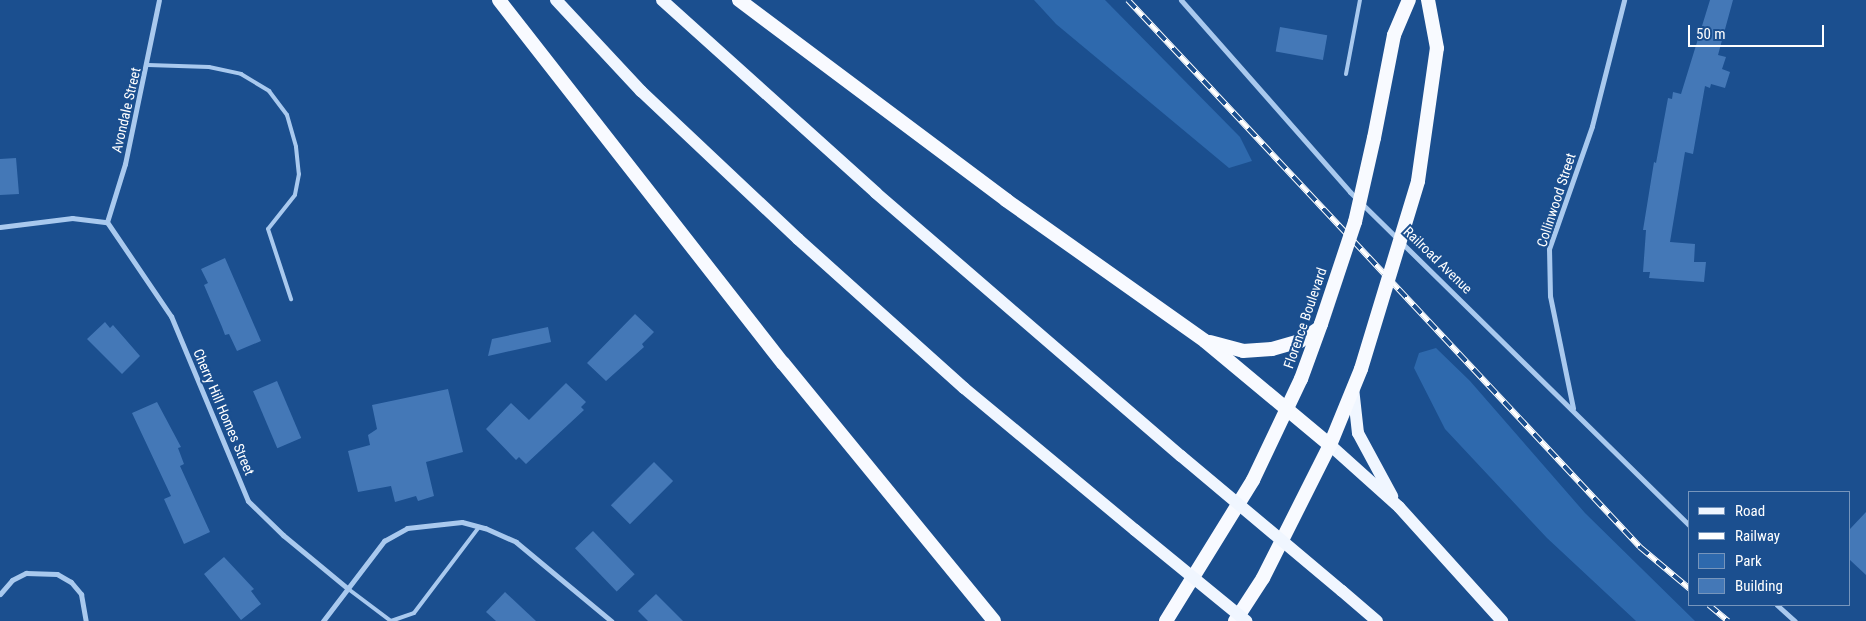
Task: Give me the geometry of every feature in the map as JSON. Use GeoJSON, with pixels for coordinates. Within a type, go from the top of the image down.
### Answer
{"type":"FeatureCollection","features":[{"type":"Feature","properties":{"kind":"highway"},"geometry":{"type":"LineString","coordinates":[[499,0],[783,363],[994,621]]}},
{"type":"Feature","properties":{"kind":"highway"},"geometry":{"type":"LineString","coordinates":[[739,0],[1006,200],[1205,341],[1288,407],[1330,445]]}},
{"type":"Feature","properties":{"kind":"highway","name":"Florence Boulevard"},"geometry":{"type":"LineString","coordinates":[[1166,621],[1254,480],[1288,407],[1320,326],[1355,222],[1394,35],[1409,0]]}},
{"type":"Feature","properties":{"kind":"highway"},"geometry":{"type":"LineString","coordinates":[[1235,621],[1262,578],[1330,445],[1361,369],[1418,181],[1437,48],[1428,0]]}},
{"type":"Feature","properties":{"kind":"highway"},"geometry":{"type":"LineString","coordinates":[[1205,341],[1243,351],[1272,349],[1300,341],[1320,326]]}},
{"type":"Feature","properties":{"kind":"main road"},"geometry":{"type":"LineString","coordinates":[[556,0],[641,91],[798,238],[964,388],[1246,621]]}},
{"type":"Feature","properties":{"kind":"main road"},"geometry":{"type":"LineString","coordinates":[[662,0],[876,194],[1181,456],[1377,621]]}},
{"type":"Feature","properties":{"kind":"main road"},"geometry":{"type":"LineString","coordinates":[[1353,388],[1358,434],[1399,507]]}},
{"type":"Feature","properties":{"kind":"main road"},"geometry":{"type":"LineString","coordinates":[[1330,445],[1399,507],[1502,621]]}},
{"type":"Feature","properties":{"kind":"street","name":"Avondale Street"},"geometry":{"type":"LineString","coordinates":[[107,222],[125,164],[148,65],[159,0]]}},
{"type":"Feature","properties":{"kind":"street","name":"Railroad Avenue"},"geometry":{"type":"LineString","coordinates":[[1181,0],[1226,54],[1350,192],[1688,524]]}},
{"type":"Feature","properties":{"kind":"street","name":"Collinwood Street"},"geometry":{"type":"LineString","coordinates":[[1574,410],[1550,296],[1549,249],[1592,126],[1624,0]]}},
{"type":"Feature","properties":{"kind":"street"},"geometry":{"type":"LineString","coordinates":[[0,227],[72,218],[107,222]]}},
{"type":"Feature","properties":{"kind":"street","name":"Cherry Hill Homes Street"},"geometry":{"type":"LineString","coordinates":[[107,222],[171,316],[248,501],[283,535],[347,588]]}},
{"type":"Feature","properties":{"kind":"street"},"geometry":{"type":"LineString","coordinates":[[323,621],[384,541],[407,528],[462,522],[516,542],[611,621]]}},
{"type":"Feature","properties":{"kind":"street"},"geometry":{"type":"LineString","coordinates":[[0,594],[12,580],[26,573],[57,574],[81,594],[86,621]]}},
{"type":"Feature","properties":{"kind":"street"},"geometry":{"type":"LineString","coordinates":[[1778,606],[1795,621]]}},
{"type":"Feature","properties":{"kind":"lane"},"geometry":{"type":"LineString","coordinates":[[1346,74],[1360,0]]}},
{"type":"Feature","properties":{"kind":"lane"},"geometry":{"type":"LineString","coordinates":[[148,65],[209,67],[241,74],[270,91],[287,115],[296,147],[299,174],[295,195],[268,229],[291,299]]}},
{"type":"Feature","properties":{"kind":"lane"},"geometry":{"type":"LineString","coordinates":[[347,588],[391,621],[414,613],[479,527]]}},
{"type":"Feature","properties":{"kind":"green space"},"geometry":{"type":"Polygon","coordinates":[[[1034,0],[1105,0],[1240,137],[1252,161],[1229,168],[1056,24],[1034,0]]]}},
{"type":"Feature","properties":{"kind":"green space"},"geometry":{"type":"Polygon","coordinates":[[[1436,348],[1470,381],[1585,513],[1695,621],[1636,621],[1547,538],[1445,429],[1414,368],[1419,353],[1436,348]]]}},
{"type":"Feature","properties":{"kind":"building"},"geometry":{"type":"Polygon","coordinates":[[[1710,0],[1733,0],[1718,55],[1726,57],[1722,69],[1730,72],[1725,88],[1711,84],[1710,88],[1705,86],[1693,154],[1685,152],[1670,242],[1695,244],[1694,262],[1706,262],[1704,282],[1649,278],[1650,272],[1643,272],[1646,230],[1643,230],[1654,162],[1656,163],[1668,98],[1672,99],[1673,92],[1681,94],[1710,0]]]}},
{"type":"Feature","properties":{"kind":"building"},"geometry":{"type":"Polygon","coordinates":[[[1280,27],[1327,35],[1323,60],[1276,52],[1280,27]]]}},
{"type":"Feature","properties":{"kind":"building"},"geometry":{"type":"Polygon","coordinates":[[[16,158],[19,194],[0,195],[0,159],[16,158]]]}},
{"type":"Feature","properties":{"kind":"building"},"geometry":{"type":"Polygon","coordinates":[[[225,258],[261,341],[237,351],[229,334],[225,335],[204,285],[208,283],[201,269],[225,258]]]}},
{"type":"Feature","properties":{"kind":"building"},"geometry":{"type":"Polygon","coordinates":[[[635,314],[654,332],[642,344],[644,347],[606,381],[587,363],[635,314]]]}},
{"type":"Feature","properties":{"kind":"building"},"geometry":{"type":"Polygon","coordinates":[[[105,322],[110,328],[113,325],[140,356],[122,374],[87,339],[105,322]]]}},
{"type":"Feature","properties":{"kind":"building"},"geometry":{"type":"Polygon","coordinates":[[[548,327],[551,342],[488,356],[492,339],[548,327]]]}},
{"type":"Feature","properties":{"kind":"building"},"geometry":{"type":"Polygon","coordinates":[[[277,381],[301,438],[277,448],[253,391],[277,381]]]}},
{"type":"Feature","properties":{"kind":"building"},"geometry":{"type":"Polygon","coordinates":[[[566,383],[586,402],[581,407],[584,410],[526,464],[519,457],[516,460],[486,429],[511,403],[529,420],[566,383]]]}},
{"type":"Feature","properties":{"kind":"building"},"geometry":{"type":"Polygon","coordinates":[[[448,389],[463,452],[426,462],[434,496],[418,501],[416,496],[395,502],[391,486],[358,492],[348,451],[370,445],[368,435],[377,429],[372,405],[448,389]]]}},
{"type":"Feature","properties":{"kind":"building"},"geometry":{"type":"Polygon","coordinates":[[[157,402],[181,447],[178,448],[184,464],[180,466],[210,532],[184,544],[164,499],[171,496],[132,413],[157,402]]]}},
{"type":"Feature","properties":{"kind":"building"},"geometry":{"type":"Polygon","coordinates":[[[654,462],[673,481],[630,524],[611,505],[654,462]]]}},
{"type":"Feature","properties":{"kind":"building"},"geometry":{"type":"Polygon","coordinates":[[[1866,512],[1866,575],[1851,561],[1851,528],[1866,512]]]}},
{"type":"Feature","properties":{"kind":"building"},"geometry":{"type":"Polygon","coordinates":[[[593,531],[635,574],[617,592],[575,548],[593,531]]]}},
{"type":"Feature","properties":{"kind":"building"},"geometry":{"type":"Polygon","coordinates":[[[224,557],[254,589],[251,591],[261,604],[241,620],[204,574],[224,557]]]}},
{"type":"Feature","properties":{"kind":"building"},"geometry":{"type":"Polygon","coordinates":[[[505,592],[536,621],[496,621],[486,612],[505,592]]]}},
{"type":"Feature","properties":{"kind":"building"},"geometry":{"type":"Polygon","coordinates":[[[656,594],[683,621],[648,621],[638,611],[656,594]]]}},
{"type":"Feature","properties":{"kind":"railway"},"geometry":{"type":"LineString","coordinates":[[1128,0],[1640,547],[1688,587]]}},
{"type":"Feature","properties":{"kind":"railway"},"geometry":{"type":"LineString","coordinates":[[1710,606],[1728,621]]}}]}
